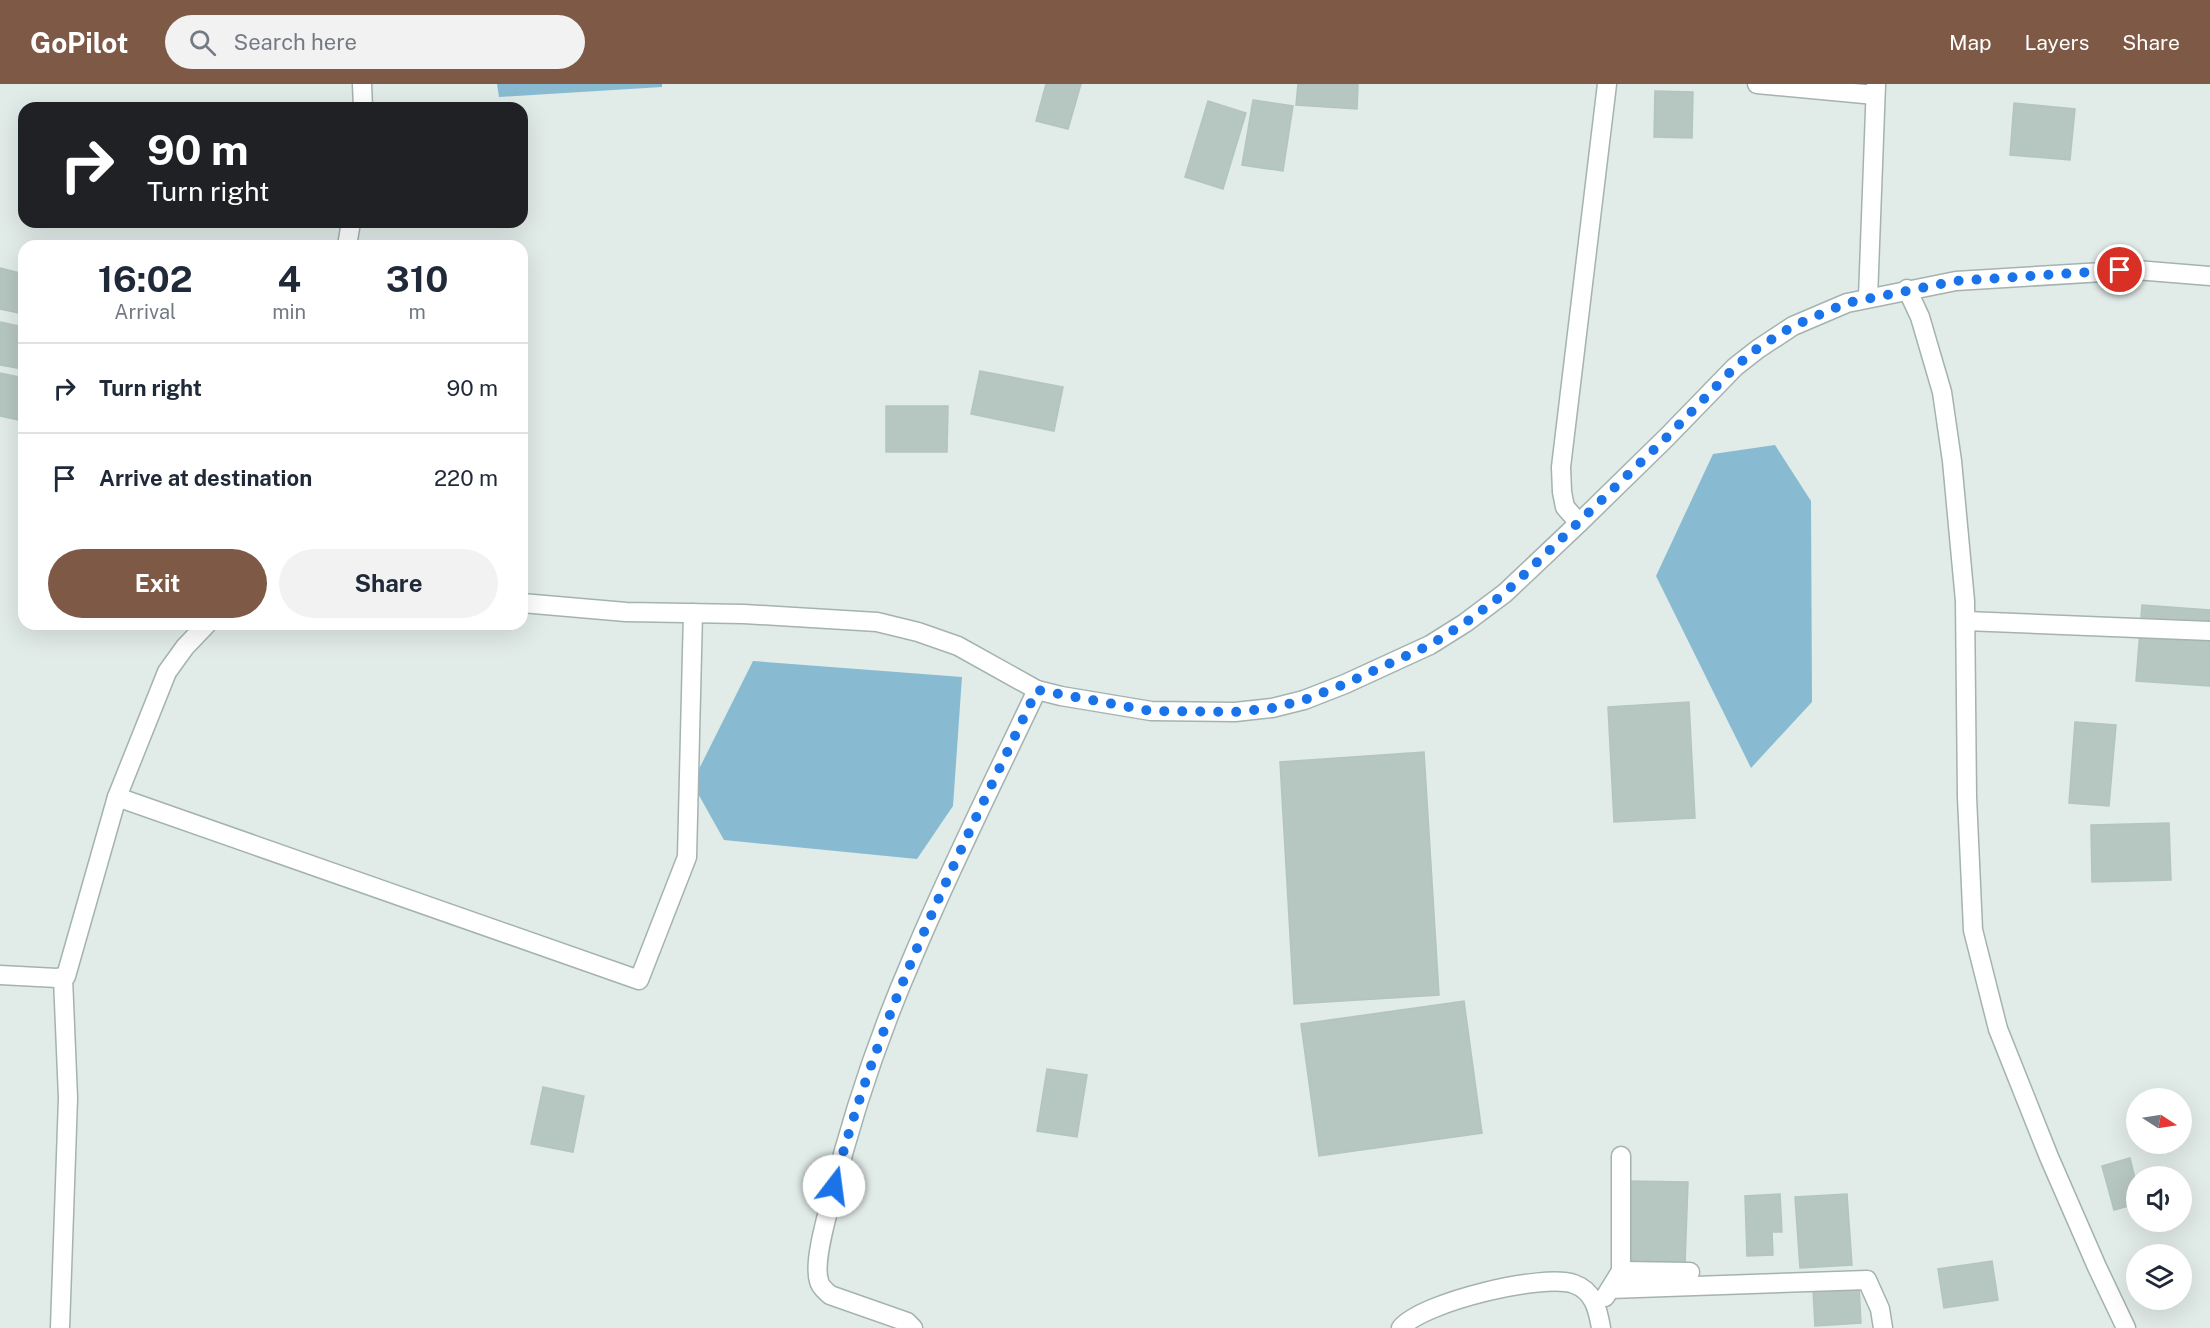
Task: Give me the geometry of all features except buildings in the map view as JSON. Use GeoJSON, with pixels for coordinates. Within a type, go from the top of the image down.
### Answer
{"type":"FeatureCollection","features":[{"type":"Feature","properties":{"kind":"street"},"geometry":{"type":"LineString","coordinates":[[362,84],[363,102]]}},
{"type":"Feature","properties":{"kind":"street"},"geometry":{"type":"LineString","coordinates":[[1579,523],[1565,507],[1561,466],[1607,84]]}},
{"type":"Feature","properties":{"kind":"street"},"geometry":{"type":"LineString","coordinates":[[1757,84],[1875,90],[1868,298]]}},
{"type":"Feature","properties":{"kind":"street"},"geometry":{"type":"LineString","coordinates":[[528,604],[626,612],[744,614],[877,622],[918,632],[958,646],[1037,690],[1151,711],[1235,712],[1272,708],[1304,700],[1430,645],[1465,623],[1505,593],[1579,523],[1735,367],[1758,348],[1793,326],[1847,303],[1907,289],[1956,281],[2088,271],[2136,270],[2210,276]]}},
{"type":"Feature","properties":{"kind":"street"},"geometry":{"type":"LineString","coordinates":[[1907,289],[1920,317],[1942,392],[1952,461],[1966,621],[1969,858],[1973,930],[1998,1029],[2088,1247],[2126,1328]]}},
{"type":"Feature","properties":{"kind":"street"},"geometry":{"type":"LineString","coordinates":[[117,796],[639,980],[687,857],[693,613]]}},
{"type":"Feature","properties":{"kind":"street"},"geometry":{"type":"LineString","coordinates":[[1966,621],[2210,631]]}},
{"type":"Feature","properties":{"kind":"street"},"geometry":{"type":"LineString","coordinates":[[60,1328],[68,1098],[63,978],[68,972],[92,878],[117,796],[167,672],[201,630]]}},
{"type":"Feature","properties":{"kind":"street"},"geometry":{"type":"LineString","coordinates":[[913,1328],[908,1322],[830,1295],[825,1290],[819,1283],[818,1273],[823,1230],[845,1144],[870,1067],[911,960],[1037,690]]}},
{"type":"Feature","properties":{"kind":"street"},"geometry":{"type":"LineString","coordinates":[[0,975],[63,978]]}},
{"type":"Feature","properties":{"kind":"street"},"geometry":{"type":"LineString","coordinates":[[1598,1308],[1621,1271],[1621,1156]]}},
{"type":"Feature","properties":{"kind":"street"},"geometry":{"type":"LineString","coordinates":[[1621,1271],[1690,1272]]}},
{"type":"Feature","properties":{"kind":"street"},"geometry":{"type":"LineString","coordinates":[[1610,1289],[1866,1280],[1880,1309],[1883,1328]]}},
{"type":"Feature","properties":{"kind":"street"},"geometry":{"type":"LineString","coordinates":[[1401,1328],[1422,1312],[1461,1297],[1538,1282],[1574,1283],[1588,1292],[1598,1308],[1601,1328]]}},
{"type":"Feature","properties":{"kind":"water"},"geometry":{"type":"Polygon","coordinates":[[[497,84],[662,84],[662,87],[499,97],[497,84]]]}},
{"type":"Feature","properties":{"kind":"water"},"geometry":{"type":"Polygon","coordinates":[[[1775,445],[1811,501],[1812,702],[1751,768],[1656,576],[1713,454],[1775,445]]]}},
{"type":"Feature","properties":{"kind":"water"},"geometry":{"type":"Polygon","coordinates":[[[753,661],[962,677],[953,806],[917,859],[724,840],[692,783],[753,661]]]}},
{"type":"Feature","properties":{"kind":"route"},"geometry":{"type":"LineString","coordinates":[[834,1186],[870,1067],[911,960],[1037,690],[1151,711],[1235,712],[1272,708],[1304,700],[1430,645],[1492,603],[1594,509],[1735,367],[1758,348],[1793,326],[1847,303],[1907,289],[1956,281],[2120,270]]}}]}
